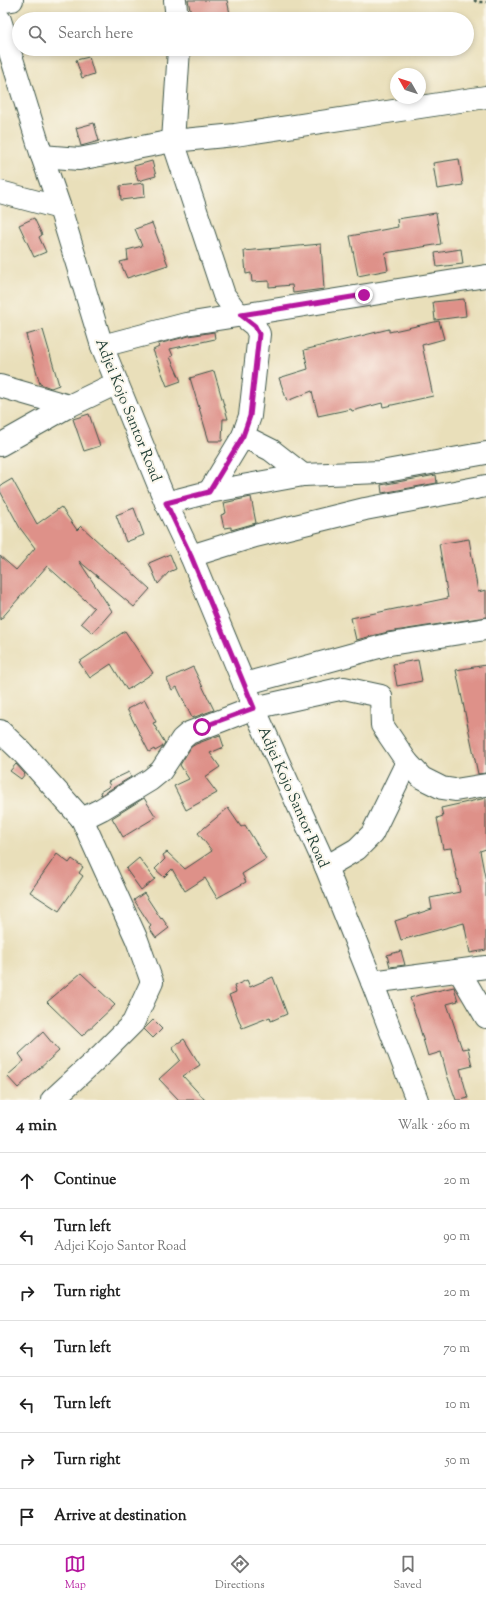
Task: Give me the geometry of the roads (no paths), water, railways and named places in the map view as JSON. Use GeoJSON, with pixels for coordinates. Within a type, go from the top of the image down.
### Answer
{"type":"FeatureCollection","features":[{"type":"Feature","properties":{"kind":"street"},"geometry":{"type":"LineString","coordinates":[[0,2],[12,0]]}},
{"type":"Feature","properties":{"kind":"street"},"geometry":{"type":"LineString","coordinates":[[175,0],[176,12]]}},
{"type":"Feature","properties":{"kind":"street","name":"Adjei Kojo Santor Road"},"geometry":{"type":"LineString","coordinates":[[0,20],[102,346],[166,503],[191,556],[254,708],[326,867],[417,1100]]}},
{"type":"Feature","properties":{"kind":"street"},"geometry":{"type":"LineString","coordinates":[[179,56],[173,141],[224,295],[235,310],[255,326],[259,334],[250,416],[243,436],[209,492]]}},
{"type":"Feature","properties":{"kind":"street"},"geometry":{"type":"LineString","coordinates":[[42,156],[79,160],[173,141],[235,135],[486,97]]}},
{"type":"Feature","properties":{"kind":"street"},"geometry":{"type":"LineString","coordinates":[[0,192],[60,208]]}},
{"type":"Feature","properties":{"kind":"street"},"geometry":{"type":"LineString","coordinates":[[102,346],[186,324],[486,276]]}},
{"type":"Feature","properties":{"kind":"street"},"geometry":{"type":"LineString","coordinates":[[0,445],[69,406],[117,383]]}},
{"type":"Feature","properties":{"kind":"street"},"geometry":{"type":"LineString","coordinates":[[0,386],[69,406]]}},
{"type":"Feature","properties":{"kind":"street"},"geometry":{"type":"LineString","coordinates":[[243,436],[271,450],[302,475]]}},
{"type":"Feature","properties":{"kind":"street"},"geometry":{"type":"LineString","coordinates":[[166,503],[209,492],[302,475],[381,472],[486,453]]}},
{"type":"Feature","properties":{"kind":"street"},"geometry":{"type":"LineString","coordinates":[[191,556],[255,536],[365,509],[486,486]]}},
{"type":"Feature","properties":{"kind":"street"},"geometry":{"type":"LineString","coordinates":[[244,684],[390,644],[486,630]]}},
{"type":"Feature","properties":{"kind":"street"},"geometry":{"type":"LineString","coordinates":[[82,819],[102,809],[156,776],[161,771],[182,739],[189,733],[254,708],[344,688],[381,696],[382,725],[407,762],[422,778],[442,788],[455,790],[486,785]]}},
{"type":"Feature","properties":{"kind":"street"},"geometry":{"type":"LineString","coordinates":[[0,731],[22,752],[82,819],[137,940],[152,982],[133,1022],[102,1054],[52,1100]]}},
{"type":"Feature","properties":{"kind":"street"},"geometry":{"type":"LineString","coordinates":[[326,867],[357,849],[372,834],[407,762]]}},
{"type":"Feature","properties":{"kind":"street"},"geometry":{"type":"LineString","coordinates":[[372,982],[486,967]]}},
{"type":"Feature","properties":{"kind":"street"},"geometry":{"type":"LineString","coordinates":[[458,971],[486,1017]]}}]}
